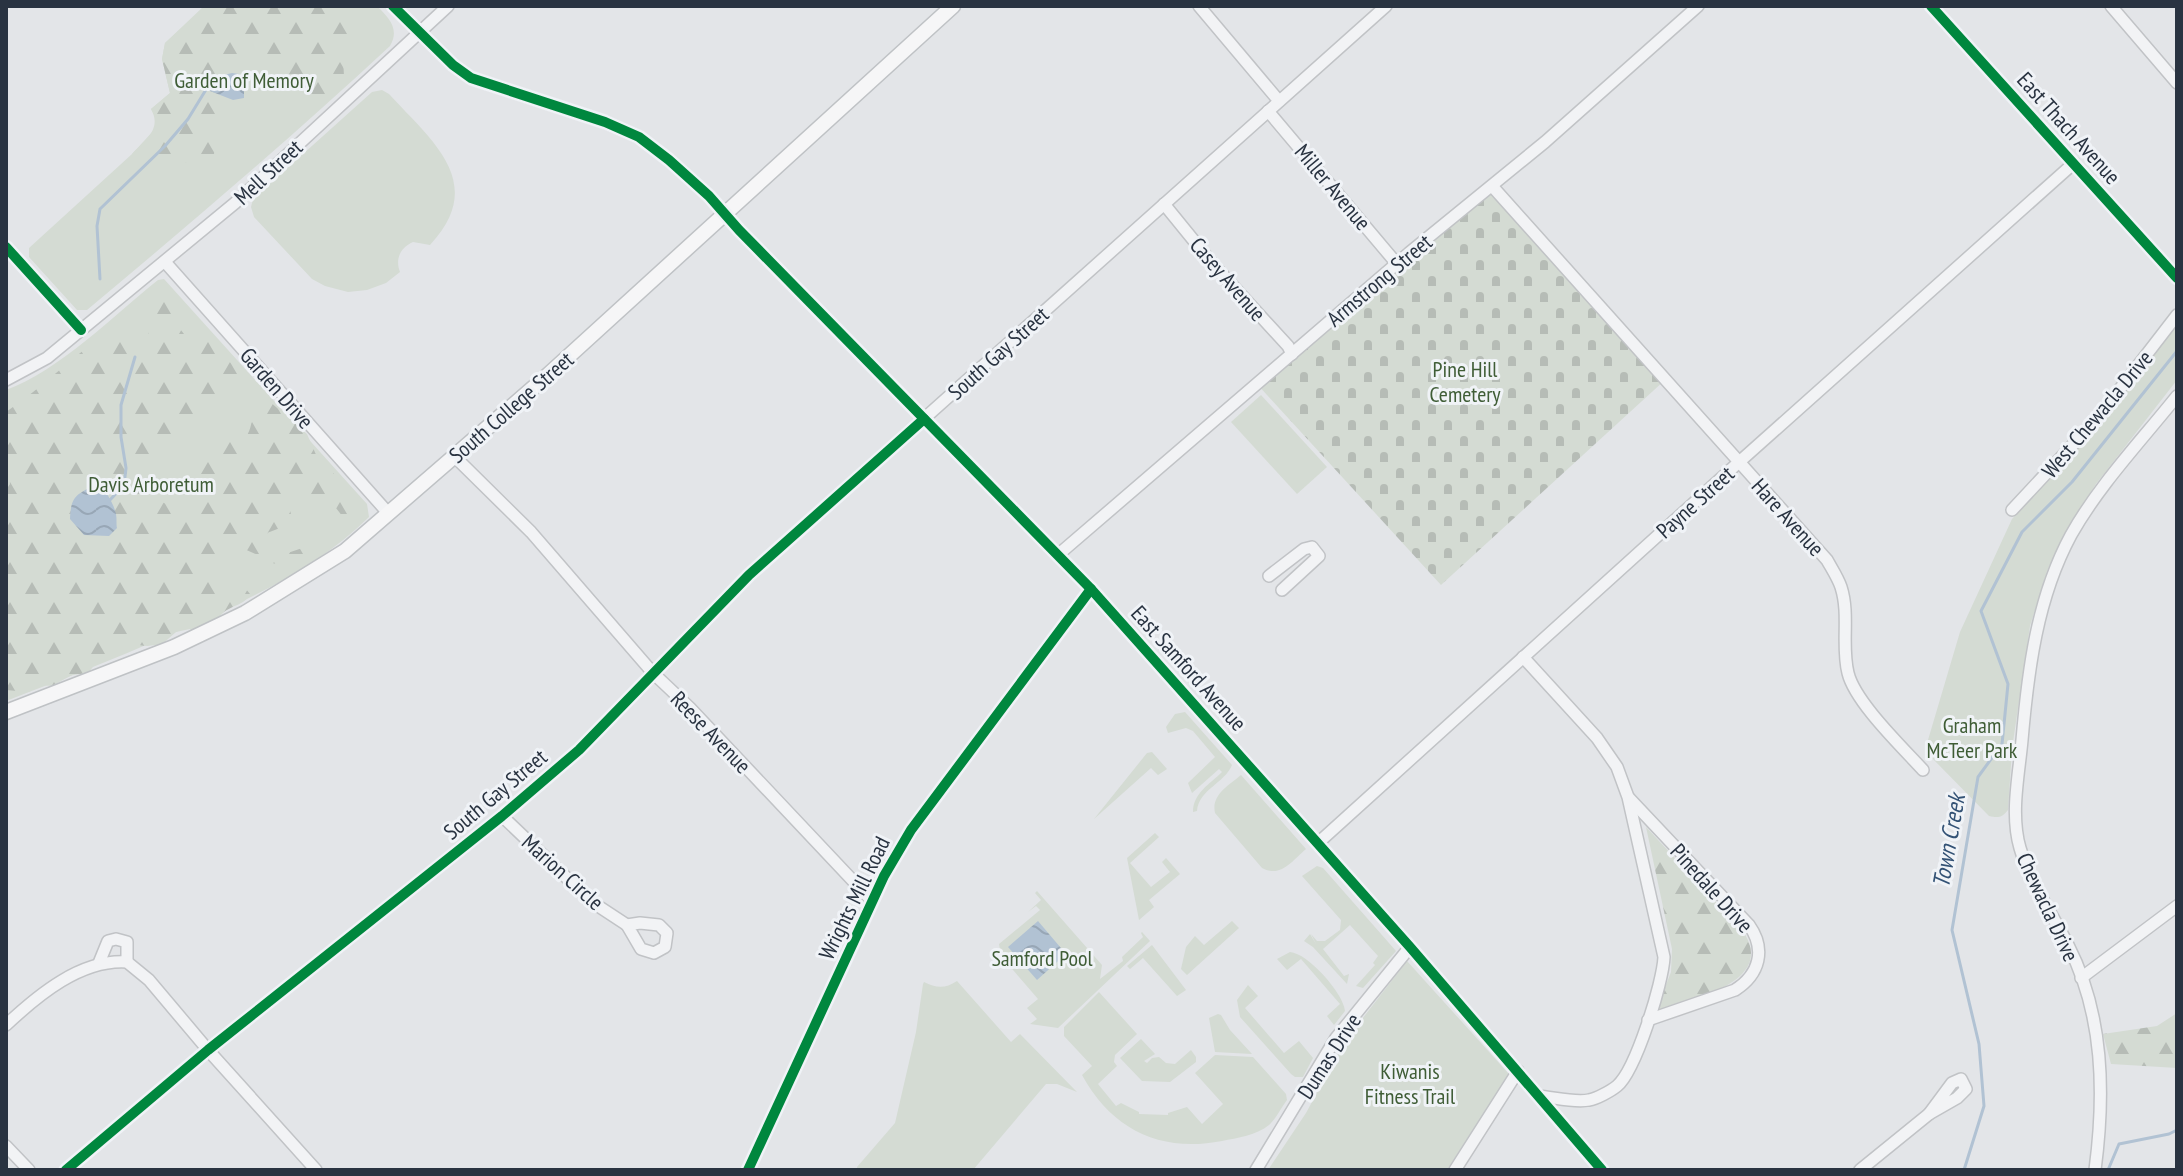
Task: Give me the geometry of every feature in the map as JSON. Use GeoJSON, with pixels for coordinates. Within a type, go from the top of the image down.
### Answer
{"type":"FeatureCollection","features":[{"type":"Feature","properties":{"kind":"main road","name":"South College Street"},"geometry":{"type":"LineString","coordinates":[[6,712],[174,647],[245,613],[335,559],[548,375],[953,6]]}},
{"type":"Feature","properties":{"kind":"street","name":"East Samford Avenue"},"geometry":{"type":"LineString","coordinates":[[393,6],[453,65],[471,78],[605,122],[639,137],[669,160],[1059,554],[1410,947],[1602,1170]]}},
{"type":"Feature","properties":{"kind":"street","name":"Mell Street"},"geometry":{"type":"LineString","coordinates":[[6,380],[47,358],[235,203],[448,6]]}},
{"type":"Feature","properties":{"kind":"street"},"geometry":{"type":"LineString","coordinates":[[1199,6],[1279,101]]}},
{"type":"Feature","properties":{"kind":"street","name":"South Gay Street"},"geometry":{"type":"LineString","coordinates":[[66,1170],[208,1050],[502,816],[579,750],[749,575],[1386,6]]}},
{"type":"Feature","properties":{"kind":"street","name":"Armstrong Street"},"geometry":{"type":"LineString","coordinates":[[1059,554],[1492,186],[1698,6]]}},
{"type":"Feature","properties":{"kind":"street","name":"East Thach Avenue"},"geometry":{"type":"LineString","coordinates":[[1931,6],[2177,278]]}},
{"type":"Feature","properties":{"kind":"street"},"geometry":{"type":"LineString","coordinates":[[2114,7],[2177,83]]}},
{"type":"Feature","properties":{"kind":"street","name":"Miller Avenue"},"geometry":{"type":"LineString","coordinates":[[1268,111],[1397,264]]}},
{"type":"Feature","properties":{"kind":"street","name":"Payne Street"},"geometry":{"type":"LineString","coordinates":[[1318,843],[2074,163]]}},
{"type":"Feature","properties":{"kind":"street","name":"Hare Avenue"},"geometry":{"type":"LineString","coordinates":[[1492,186],[1827,560],[1841,584],[1844,597],[1844,650],[1848,677],[1861,699],[1923,770]]}},
{"type":"Feature","properties":{"kind":"street","name":"Casey Avenue"},"geometry":{"type":"LineString","coordinates":[[1164,204],[1292,354]]}},
{"type":"Feature","properties":{"kind":"street"},"geometry":{"type":"LineString","coordinates":[[6,247],[81,330]]}},
{"type":"Feature","properties":{"kind":"street","name":"Garden Drive"},"geometry":{"type":"LineString","coordinates":[[165,262],[389,514]]}},
{"type":"Feature","properties":{"kind":"street","name":"West Chewacla Drive"},"geometry":{"type":"LineString","coordinates":[[2012,510],[2089,429],[2177,315]]}},
{"type":"Feature","properties":{"kind":"street","name":"Chewacla Drive"},"geometry":{"type":"LineString","coordinates":[[2095,1170],[2101,1130],[2100,1053],[2091,1010],[2069,947],[2039,894],[2019,847],[2017,792],[2028,673],[2039,619],[2057,564],[2072,534],[2101,491],[2177,396]]}},
{"type":"Feature","properties":{"kind":"street","name":"Reese Avenue"},"geometry":{"type":"LineString","coordinates":[[454,456],[531,532],[653,673],[690,708],[872,901]]}},
{"type":"Feature","properties":{"kind":"street"},"geometry":{"type":"LineString","coordinates":[[1269,576],[1304,549],[1312,547],[1316,550],[1319,556],[1282,590]]}},
{"type":"Feature","properties":{"kind":"street","name":"Wrights Mill Road"},"geometry":{"type":"LineString","coordinates":[[748,1170],[872,901],[911,830],[1091,589]]}},
{"type":"Feature","properties":{"kind":"street","name":"Pinedale Drive"},"geometry":{"type":"LineString","coordinates":[[1523,657],[1597,738],[1617,767],[1628,797],[1664,957],[1663,971],[1648,1020],[1633,1060],[1617,1086],[1589,1100],[1538,1096]]}},
{"type":"Feature","properties":{"kind":"street","name":"Pinedale Drive"},"geometry":{"type":"LineString","coordinates":[[1628,797],[1749,925],[1760,947],[1759,960],[1746,982],[1735,990],[1648,1020]]}},
{"type":"Feature","properties":{"kind":"street","name":"Marion Circle"},"geometry":{"type":"LineString","coordinates":[[502,816],[592,902],[627,925]]}},
{"type":"Feature","properties":{"kind":"street"},"geometry":{"type":"LineString","coordinates":[[2081,978],[2177,906]]}},
{"type":"Feature","properties":{"kind":"street"},"geometry":{"type":"LineString","coordinates":[[99,963],[108,941],[116,939],[127,942],[127,962]]}},
{"type":"Feature","properties":{"kind":"street","name":"Dumas Drive"},"geometry":{"type":"LineString","coordinates":[[1256,1170],[1336,1038],[1410,947]]}},
{"type":"Feature","properties":{"kind":"street"},"geometry":{"type":"LineString","coordinates":[[6,1025],[28,1004],[62,981],[99,963],[127,962],[149,980],[316,1170]]}},
{"type":"Feature","properties":{"kind":"street"},"geometry":{"type":"LineString","coordinates":[[1455,1170],[1518,1071]]}},
{"type":"Feature","properties":{"kind":"street"},"geometry":{"type":"LineString","coordinates":[[1860,1170],[1929,1114]]}},
{"type":"Feature","properties":{"kind":"street"},"geometry":{"type":"LineString","coordinates":[[6,1146],[29,1170]]}},
{"type":"Feature","properties":{"kind":"green space","name":"Garden of Memory"},"geometry":{"type":"Polygon","coordinates":[[[204,6],[377,6],[389,19],[394,34],[390,46],[316,114],[87,310],[77,310],[29,257],[29,248],[155,129],[156,118],[151,109],[170,93],[162,59],[165,43],[204,6]]]}},
{"type":"Feature","properties":{"kind":"green space"},"geometry":{"type":"Polygon","coordinates":[[[206,6],[324,6],[338,10],[353,28],[352,51],[343,58],[344,76],[318,103],[305,104],[294,90],[283,97],[279,64],[256,52],[221,72],[204,87],[223,111],[217,123],[220,135],[213,157],[200,164],[179,163],[160,173],[132,154],[154,128],[151,109],[170,93],[162,59],[165,43],[206,6]]]}},
{"type":"Feature","properties":{"kind":"green space"},"geometry":{"type":"Polygon","coordinates":[[[382,90],[436,146],[454,182],[454,202],[447,223],[430,245],[413,242],[402,251],[398,258],[400,272],[386,283],[367,290],[348,292],[312,279],[254,217],[251,207],[253,199],[372,92],[382,90]]]}},
{"type":"Feature","properties":{"kind":"green space","name":"Pine Hill Cemetery"},"geometry":{"type":"Polygon","coordinates":[[[1492,186],[1665,380],[1441,585],[1257,384],[1492,186]]]}},
{"type":"Feature","properties":{"kind":"green space","name":"Davis Arboretum"},"geometry":{"type":"Polygon","coordinates":[[[164,279],[367,504],[369,517],[310,564],[243,601],[127,653],[6,701],[6,390],[66,356],[158,280],[164,279]]]}},
{"type":"Feature","properties":{"kind":"green space","name":"Davis Arboretum"},"geometry":{"type":"Polygon","coordinates":[[[164,286],[178,306],[177,325],[184,334],[210,339],[245,379],[238,395],[220,396],[206,415],[187,425],[178,421],[172,435],[166,439],[171,454],[148,472],[162,502],[177,509],[177,518],[184,522],[198,517],[194,502],[201,489],[185,469],[185,459],[199,450],[211,449],[215,433],[229,436],[241,444],[251,426],[250,405],[261,394],[307,434],[317,457],[363,503],[362,512],[352,522],[343,517],[325,494],[305,507],[291,500],[293,523],[267,533],[276,557],[314,544],[301,561],[292,559],[287,566],[272,563],[267,566],[258,555],[242,548],[230,555],[221,574],[250,594],[197,635],[190,629],[176,632],[160,646],[123,645],[103,656],[89,673],[72,675],[52,686],[39,685],[29,692],[6,690],[6,490],[10,484],[6,470],[6,412],[111,330],[150,351],[151,308],[164,286]]]}},
{"type":"Feature","properties":{"kind":"green space","name":"Graham McTeer Park"},"geometry":{"type":"Polygon","coordinates":[[[2177,322],[2177,380],[2096,484],[2066,531],[2047,571],[2030,626],[2012,749],[2008,810],[2000,817],[1989,816],[1931,757],[1927,749],[1960,632],[2012,519],[2099,423],[2177,322]]]}},
{"type":"Feature","properties":{"kind":"green space"},"geometry":{"type":"Polygon","coordinates":[[[1261,395],[1327,467],[1297,494],[1231,422],[1261,395]]]}},
{"type":"Feature","properties":{"kind":"green space"},"geometry":{"type":"Polygon","coordinates":[[[1185,712],[1232,765],[1202,797],[1197,811],[1193,812],[1199,794],[1222,772],[1219,769],[1192,793],[1188,783],[1215,757],[1193,731],[1186,728],[1168,733],[1166,727],[1175,714],[1185,712]]]}},
{"type":"Feature","properties":{"kind":"green space"},"geometry":{"type":"Polygon","coordinates":[[[1152,752],[1167,769],[1158,775],[1151,768],[1094,819],[1147,753],[1152,752]]]}},
{"type":"Feature","properties":{"kind":"green space"},"geometry":{"type":"Polygon","coordinates":[[[1241,775],[1306,849],[1281,870],[1262,868],[1215,813],[1218,796],[1241,775]]]}},
{"type":"Feature","properties":{"kind":"green space"},"geometry":{"type":"Polygon","coordinates":[[[1646,827],[1742,930],[1751,948],[1749,964],[1740,976],[1707,995],[1655,1013],[1671,972],[1672,949],[1646,827]]]}},
{"type":"Feature","properties":{"kind":"green space"},"geometry":{"type":"Polygon","coordinates":[[[1155,833],[1159,837],[1130,863],[1151,887],[1170,872],[1162,862],[1166,858],[1180,874],[1149,900],[1154,907],[1139,920],[1127,858],[1155,833]]]}},
{"type":"Feature","properties":{"kind":"green space"},"geometry":{"type":"Polygon","coordinates":[[[1317,866],[1323,868],[1396,951],[1363,988],[1356,986],[1375,965],[1373,963],[1378,956],[1350,925],[1323,949],[1344,976],[1349,974],[1347,984],[1304,941],[1310,934],[1316,944],[1311,934],[1317,941],[1325,941],[1340,930],[1341,920],[1302,876],[1317,866]]]}},
{"type":"Feature","properties":{"kind":"green space","name":"Samford Pool"},"geometry":{"type":"Polygon","coordinates":[[[1037,891],[1102,965],[1100,979],[1123,961],[1122,957],[1143,937],[1142,932],[1150,941],[1058,1028],[1030,1024],[1037,1019],[1027,1008],[1038,999],[1001,956],[999,944],[1040,910],[1036,906],[1028,912],[1041,900],[1035,893],[1037,891]]]}},
{"type":"Feature","properties":{"kind":"green space"},"geometry":{"type":"Polygon","coordinates":[[[1232,921],[1239,928],[1187,975],[1181,969],[1186,947],[1195,936],[1204,945],[1232,921]]]}},
{"type":"Feature","properties":{"kind":"green space"},"geometry":{"type":"Polygon","coordinates":[[[1152,945],[1186,990],[1177,996],[1143,958],[1130,969],[1127,966],[1152,945]]]}},
{"type":"Feature","properties":{"kind":"green space"},"geometry":{"type":"Polygon","coordinates":[[[1290,952],[1306,959],[1339,995],[1345,1011],[1334,1025],[1327,1016],[1340,1004],[1301,959],[1287,970],[1277,959],[1290,952]]]}},
{"type":"Feature","properties":{"kind":"green space","name":"Kiwanis Fitness Trail"},"geometry":{"type":"Polygon","coordinates":[[[1407,961],[1509,1074],[1447,1170],[1268,1170],[1306,1113],[1345,1041],[1407,961]]]}},
{"type":"Feature","properties":{"kind":"green space"},"geometry":{"type":"Polygon","coordinates":[[[957,981],[1011,1042],[1020,1034],[1077,1092],[1057,1084],[1046,1084],[973,1170],[857,1170],[895,1123],[924,982],[940,987],[957,981]]]}},
{"type":"Feature","properties":{"kind":"green space"},"geometry":{"type":"Polygon","coordinates":[[[1248,985],[1258,996],[1245,1008],[1284,1053],[1299,1041],[1313,1058],[1303,1077],[1291,1074],[1240,1017],[1237,1000],[1248,985]]]}},
{"type":"Feature","properties":{"kind":"green space"},"geometry":{"type":"Polygon","coordinates":[[[1099,992],[1137,1034],[1115,1055],[1117,1066],[1098,1084],[1116,1106],[1121,1103],[1139,1114],[1168,1115],[1187,1107],[1202,1124],[1223,1104],[1195,1073],[1215,1055],[1253,1057],[1286,1094],[1287,1100],[1269,1125],[1240,1137],[1200,1144],[1159,1140],[1140,1133],[1123,1123],[1094,1094],[1082,1075],[1092,1066],[1064,1036],[1064,1027],[1099,992]]]}},
{"type":"Feature","properties":{"kind":"green space"},"geometry":{"type":"Polygon","coordinates":[[[2177,1013],[2177,1068],[2111,1064],[2103,1034],[2157,1026],[2177,1013]]]}},
{"type":"Feature","properties":{"kind":"green space"},"geometry":{"type":"Polygon","coordinates":[[[1218,1014],[1252,1054],[1215,1052],[1209,1018],[1218,1014]]]}},
{"type":"Feature","properties":{"kind":"green space"},"geometry":{"type":"Polygon","coordinates":[[[1141,1039],[1155,1054],[1144,1061],[1147,1063],[1159,1057],[1166,1063],[1175,1064],[1191,1050],[1196,1062],[1170,1082],[1142,1081],[1120,1058],[1141,1039]]]}},
{"type":"Feature","properties":{"kind":"water"},"geometry":{"type":"Polygon","coordinates":[[[239,74],[244,81],[244,98],[233,100],[207,88],[212,78],[239,74]]]}},
{"type":"Feature","properties":{"kind":"water"},"geometry":{"type":"Polygon","coordinates":[[[97,482],[116,514],[117,528],[109,536],[84,535],[70,519],[74,499],[97,482]]]}},
{"type":"Feature","properties":{"kind":"water"},"geometry":{"type":"Polygon","coordinates":[[[1038,921],[1066,954],[1037,980],[1008,947],[1038,921]]]}},
{"type":"Feature","properties":{"kind":"waterway"},"geometry":{"type":"LineString","coordinates":[[100,279],[97,226],[100,209],[165,146],[188,119],[207,88]]}},
{"type":"Feature","properties":{"kind":"waterway","name":"Town Creek"},"geometry":{"type":"LineString","coordinates":[[1964,1170],[1984,1106],[1979,1044],[1952,930],[1978,777],[2002,744],[2008,684],[1981,611],[2022,532],[2072,482],[2177,351]]}},
{"type":"Feature","properties":{"kind":"waterway"},"geometry":{"type":"LineString","coordinates":[[109,501],[124,485],[126,468],[121,437],[121,405],[135,357]]}},
{"type":"Feature","properties":{"kind":"waterway"},"geometry":{"type":"LineString","coordinates":[[2108,1170],[2119,1144],[2177,1130]]}},
{"type":"Feature","properties":{"kind":"waterway"},"geometry":{"type":"LineString","coordinates":[[1091,1170],[1096,1170]]}},
{"type":"Feature","properties":{"kind":"cycle path"},"geometry":{"type":"LineString","coordinates":[[393,6],[453,65],[471,78],[605,122],[639,137],[709,196],[1091,589],[1410,947],[1602,1170]]}},
{"type":"Feature","properties":{"kind":"cycle path"},"geometry":{"type":"LineString","coordinates":[[1931,6],[2177,278]]}},
{"type":"Feature","properties":{"kind":"cycle path"},"geometry":{"type":"LineString","coordinates":[[6,247],[81,330]]}},
{"type":"Feature","properties":{"kind":"cycle path"},"geometry":{"type":"LineString","coordinates":[[66,1170],[208,1050],[502,816],[579,750],[749,575],[924,419]]}},
{"type":"Feature","properties":{"kind":"cycle path"},"geometry":{"type":"LineString","coordinates":[[748,1170],[884,876],[911,830],[1091,589]]}}]}
